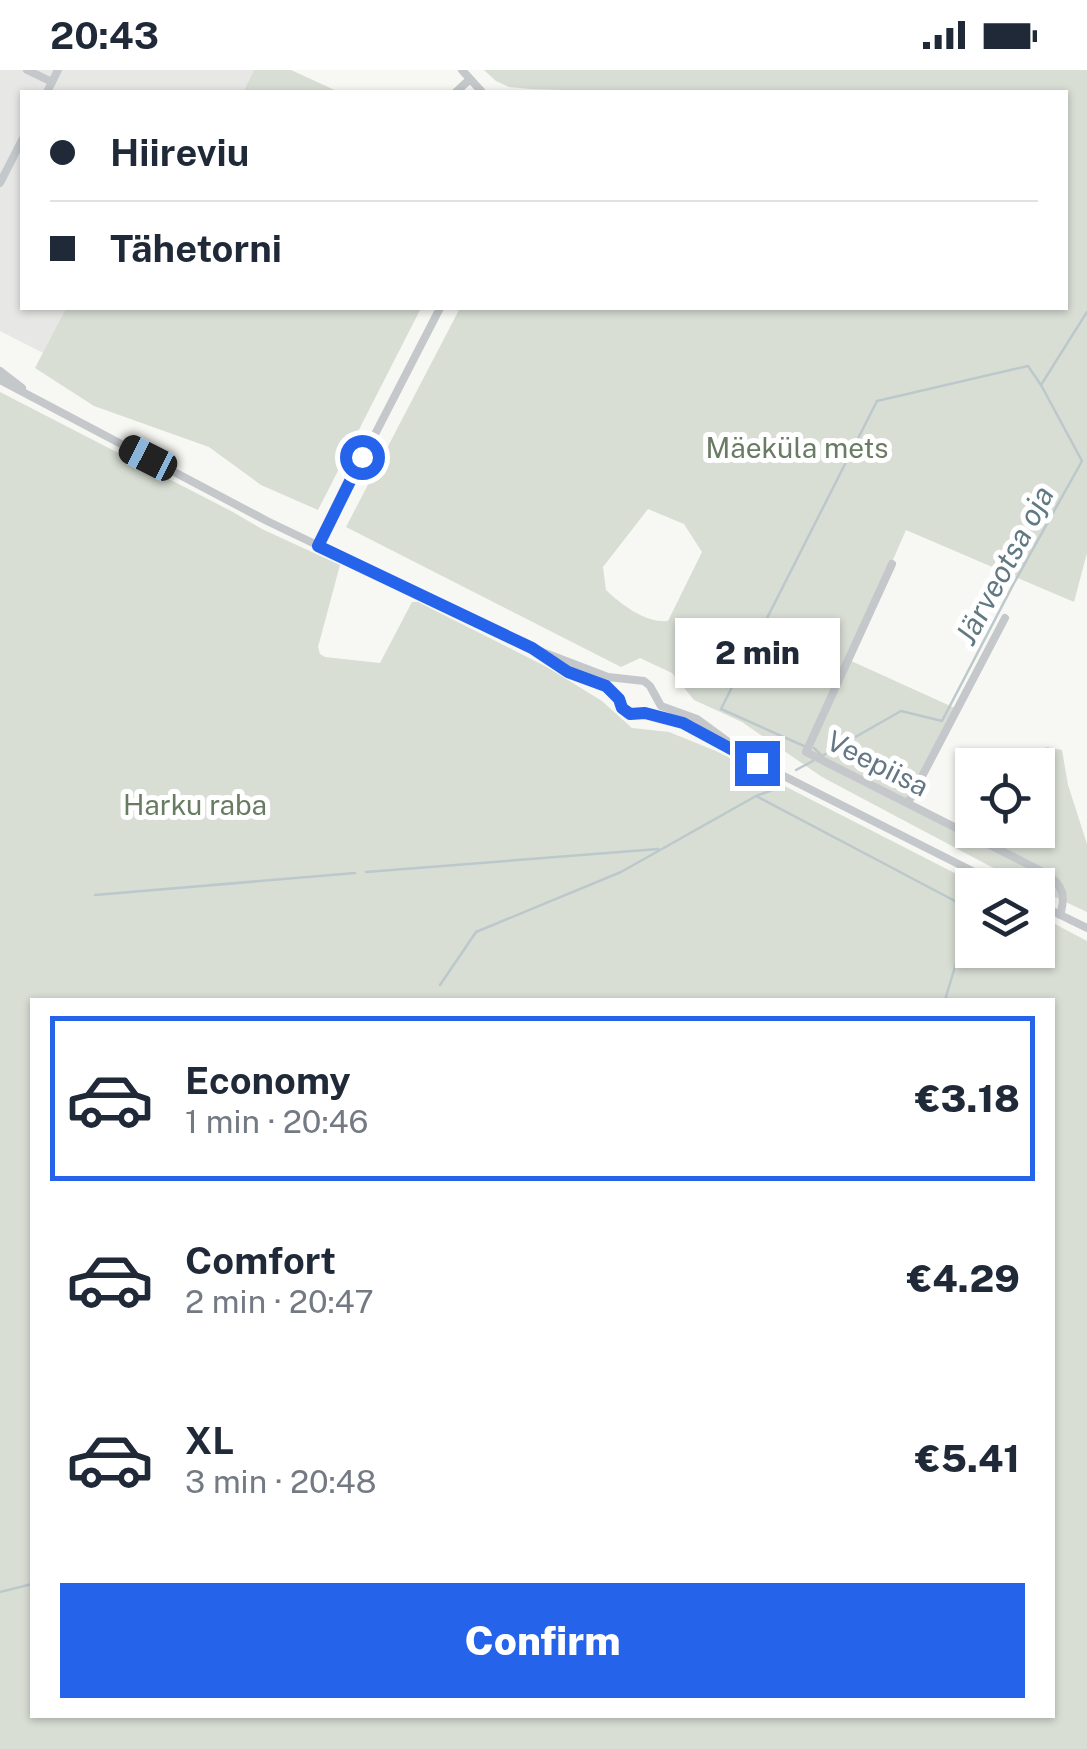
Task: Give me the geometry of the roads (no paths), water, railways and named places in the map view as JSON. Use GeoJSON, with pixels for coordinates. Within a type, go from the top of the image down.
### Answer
{"type":"FeatureCollection","features":[{"type":"Feature","properties":{"kind":"street"},"geometry":{"type":"LineString","coordinates":[[27,70],[52,82]]}},
{"type":"Feature","properties":{"kind":"street"},"geometry":{"type":"LineString","coordinates":[[48,90],[58,70]]}},
{"type":"Feature","properties":{"kind":"street"},"geometry":{"type":"LineString","coordinates":[[462,70],[480,90]]}},
{"type":"Feature","properties":{"kind":"street"},"geometry":{"type":"LineString","coordinates":[[458,90],[468,80]]}},
{"type":"Feature","properties":{"kind":"street"},"geometry":{"type":"LineString","coordinates":[[0,183],[20,144]]}},
{"type":"Feature","properties":{"kind":"street"},"geometry":{"type":"LineString","coordinates":[[318,546],[439,310]]}},
{"type":"Feature","properties":{"kind":"street"},"geometry":{"type":"LineString","coordinates":[[0,371],[30,394]]}},
{"type":"Feature","properties":{"kind":"street"},"geometry":{"type":"LineString","coordinates":[[0,380],[318,546],[532,648],[603,676],[648,683],[665,708],[697,719],[757,763]]}},
{"type":"Feature","properties":{"kind":"street","name":"Veepiisa"},"geometry":{"type":"LineString","coordinates":[[892,564],[806,752],[1047,874],[1060,884],[1065,897],[1060,915]]}},
{"type":"Feature","properties":{"kind":"street"},"geometry":{"type":"LineString","coordinates":[[908,803],[1005,618]]}},
{"type":"Feature","properties":{"kind":"street"},"geometry":{"type":"LineString","coordinates":[[532,648],[568,672],[606,686],[630,714],[645,713],[691,726],[966,868]]}},
{"type":"Feature","properties":{"kind":"street"},"geometry":{"type":"LineString","coordinates":[[619,699],[622,688],[632,680]]}},
{"type":"Feature","properties":{"kind":"street"},"geometry":{"type":"LineString","coordinates":[[645,713],[654,696]]}},
{"type":"Feature","properties":{"kind":"street"},"geometry":{"type":"LineString","coordinates":[[1055,912],[1087,928]]}},
{"type":"Feature","properties":{"kind":"waterway","name":"Järveotsa oja"},"geometry":{"type":"LineString","coordinates":[[814,748],[822,756],[901,711],[942,721],[1082,461],[1041,385],[1087,312]]}},
{"type":"Feature","properties":{"kind":"waterway"},"geometry":{"type":"LineString","coordinates":[[804,746],[721,709],[877,401],[1028,366],[1041,385]]}},
{"type":"Feature","properties":{"kind":"waterway"},"geometry":{"type":"LineString","coordinates":[[796,770],[813,761]]}},
{"type":"Feature","properties":{"kind":"waterway"},"geometry":{"type":"LineString","coordinates":[[440,985],[476,932],[621,872],[756,796],[784,786]]}},
{"type":"Feature","properties":{"kind":"waterway","name":"Järveotsa oja"},"geometry":{"type":"LineString","coordinates":[[756,796],[972,910],[946,998]]}},
{"type":"Feature","properties":{"kind":"waterway"},"geometry":{"type":"LineString","coordinates":[[366,872],[658,849]]}},
{"type":"Feature","properties":{"kind":"waterway"},"geometry":{"type":"LineString","coordinates":[[95,895],[355,873]]}},
{"type":"Feature","properties":{"kind":"waterway"},"geometry":{"type":"LineString","coordinates":[[0,1592],[30,1584]]}},
{"type":"Feature","properties":{"kind":"park label","name":"Mäeküla mets"},"geometry":{"type":"Point","coordinates":[797,447]}},
{"type":"Feature","properties":{"kind":"park label","name":"Harku raba"},"geometry":{"type":"Point","coordinates":[195,804]}}]}
